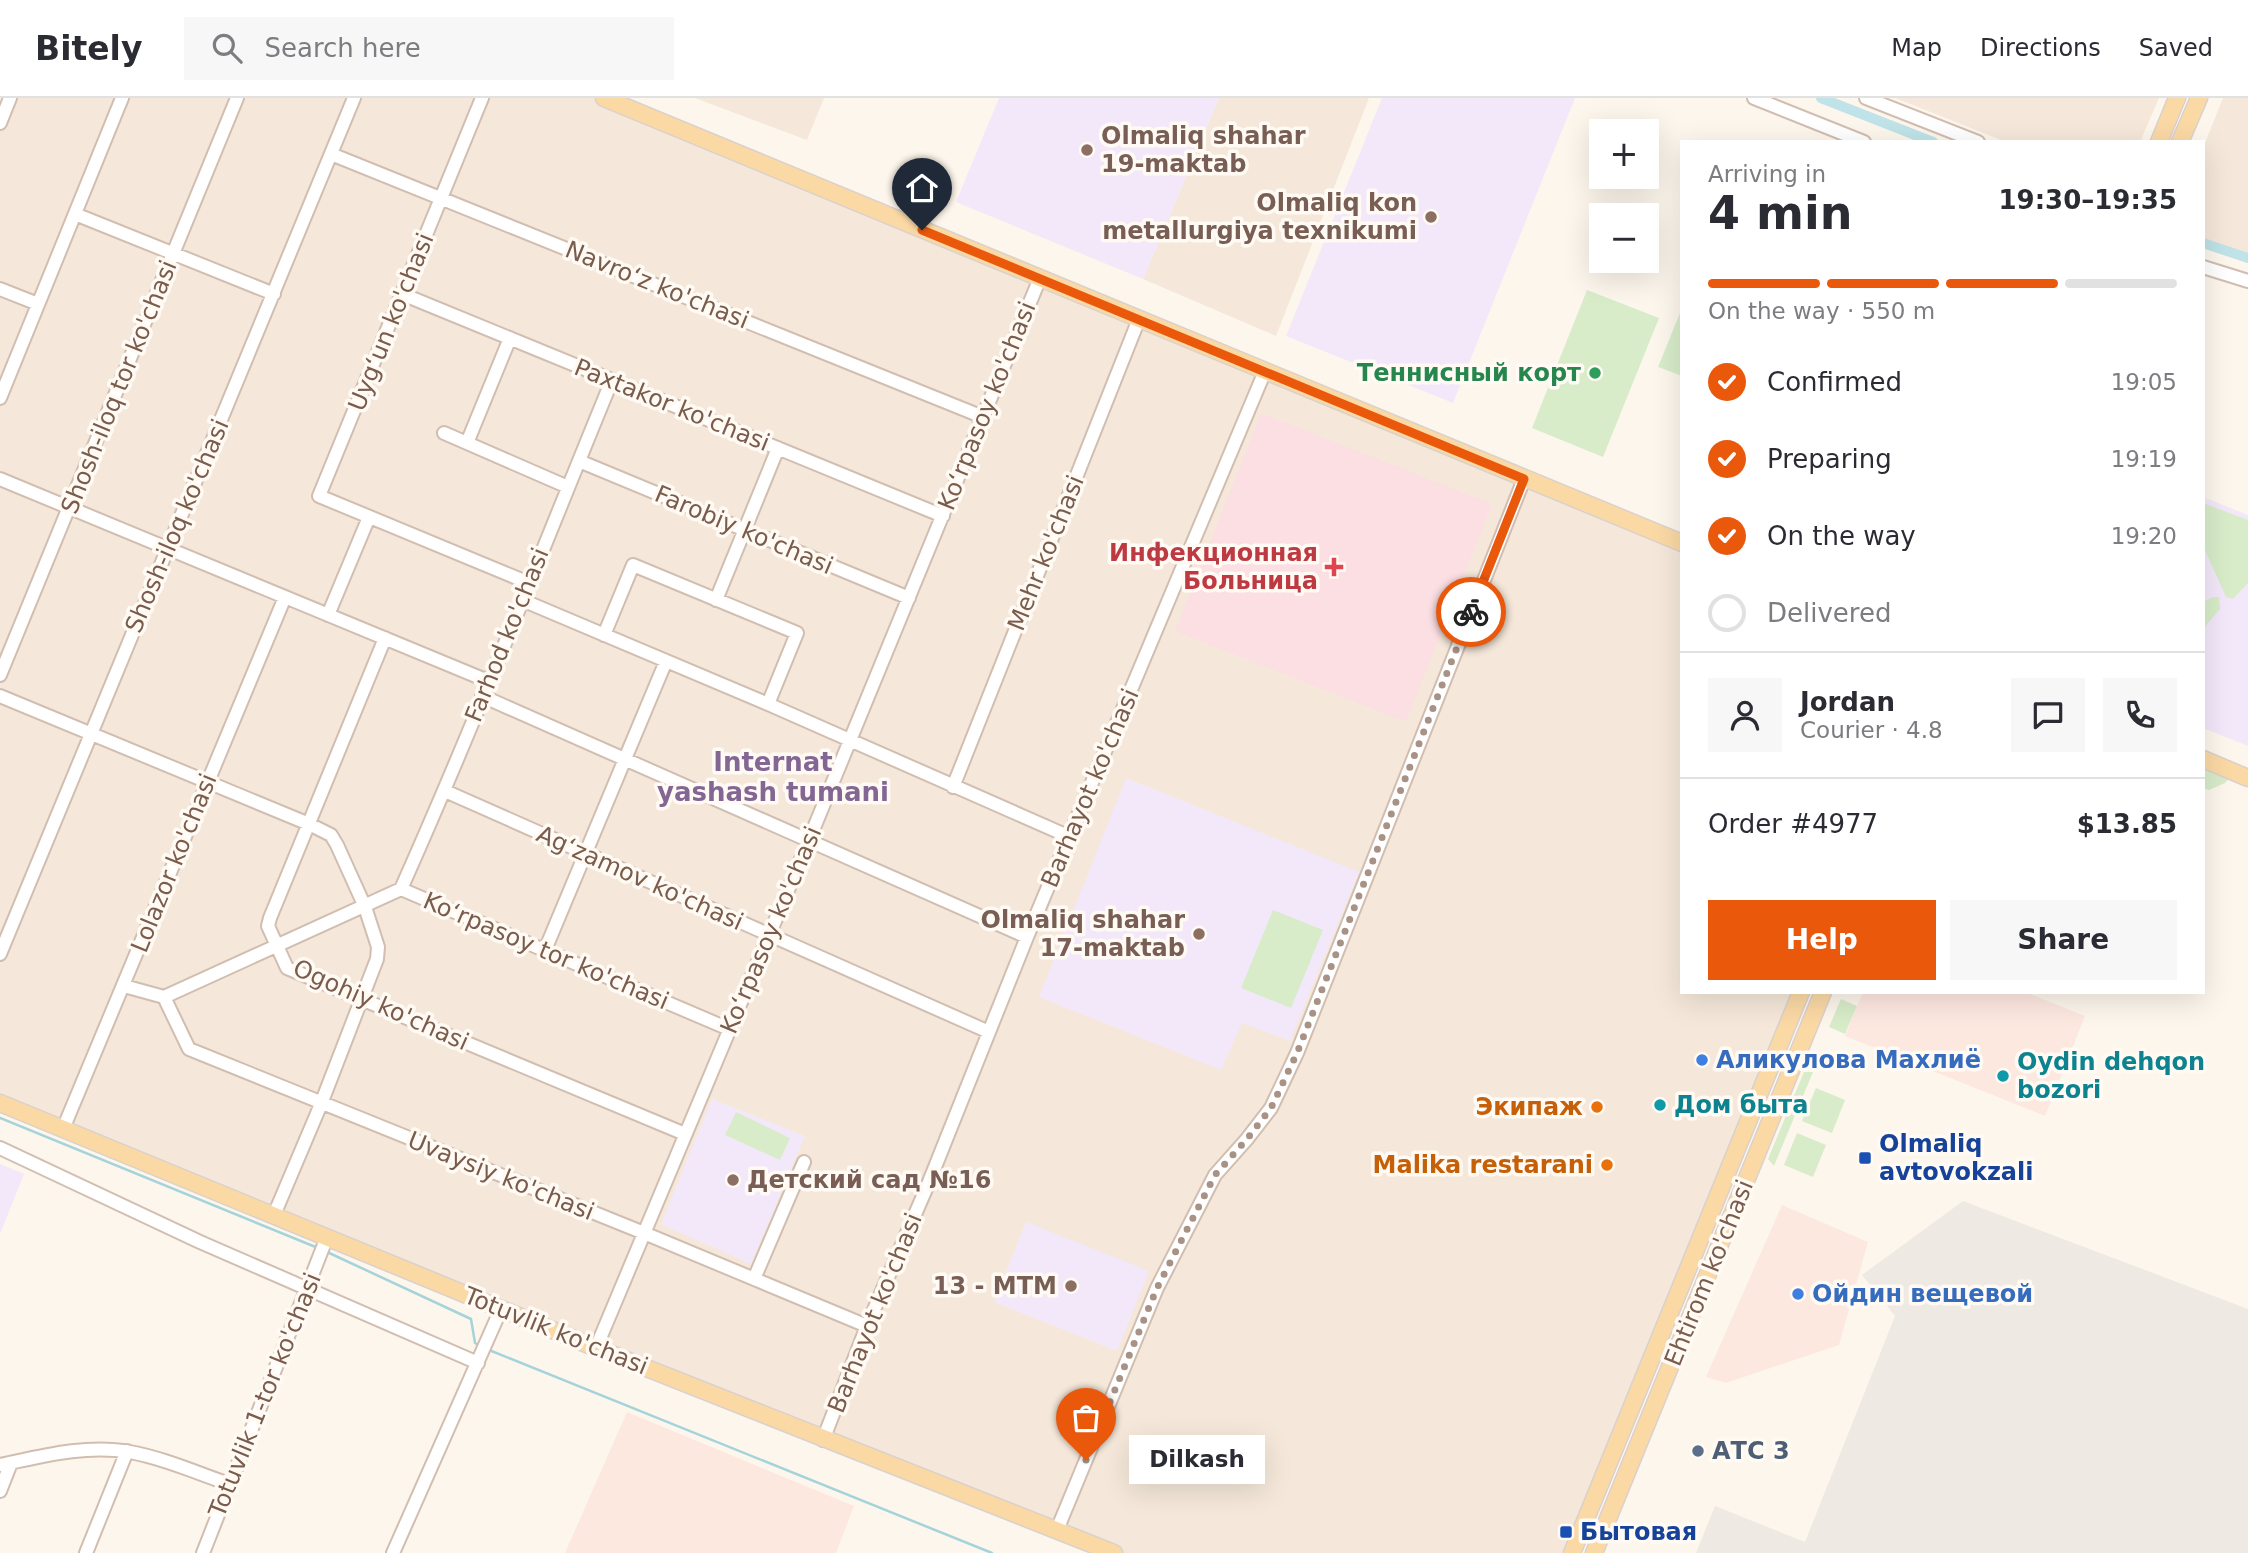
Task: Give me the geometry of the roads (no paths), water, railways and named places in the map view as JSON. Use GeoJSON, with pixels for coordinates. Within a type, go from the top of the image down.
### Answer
{"type":"FeatureCollection","features":[{"type":"Feature","properties":{"kind":"main road"},"geometry":{"type":"LineString","coordinates":[[604,98],[1680,542]]}},
{"type":"Feature","properties":{"kind":"main road"},"geometry":{"type":"LineString","coordinates":[[2160,140],[2177,98]]}},
{"type":"Feature","properties":{"kind":"main road"},"geometry":{"type":"LineString","coordinates":[[2181,140],[2199,98]]}},
{"type":"Feature","properties":{"kind":"main road"},"geometry":{"type":"LineString","coordinates":[[2205,760],[2248,778]]}},
{"type":"Feature","properties":{"kind":"main road","name":"Ehtirom ko'chasi"},"geometry":{"type":"LineString","coordinates":[[1572,1553],[1800,994]]}},
{"type":"Feature","properties":{"kind":"main road","name":"Ehtirom ko'chasi"},"geometry":{"type":"LineString","coordinates":[[1594,1553],[1822,994]]}},
{"type":"Feature","properties":{"kind":"main road","name":"Totuvlik ko'chasi"},"geometry":{"type":"LineString","coordinates":[[0,1103],[274,1215],[326,1241],[1114,1553]]}},
{"type":"Feature","properties":{"kind":"street"},"geometry":{"type":"LineString","coordinates":[[0,123],[10,98]]}},
{"type":"Feature","properties":{"kind":"street"},"geometry":{"type":"LineString","coordinates":[[0,398],[122,98]]}},
{"type":"Feature","properties":{"kind":"street","name":"Shosh-iloq tor ko'chasi"},"geometry":{"type":"LineString","coordinates":[[0,675],[237,98]]}},
{"type":"Feature","properties":{"kind":"street","name":"Shosh-iloq ko'chasi"},"geometry":{"type":"LineString","coordinates":[[0,954],[354,98]]}},
{"type":"Feature","properties":{"kind":"street","name":"Uyg‘un ko'chasi"},"geometry":{"type":"LineString","coordinates":[[482,98],[319,496],[528,583]]}},
{"type":"Feature","properties":{"kind":"street"},"geometry":{"type":"LineString","coordinates":[[1754,98],[1859,140]]}},
{"type":"Feature","properties":{"kind":"street"},"geometry":{"type":"LineString","coordinates":[[1866,98],[1974,140]]}},
{"type":"Feature","properties":{"kind":"street","name":"Navro‘z ko'chasi"},"geometry":{"type":"LineString","coordinates":[[331,154],[983,417]]}},
{"type":"Feature","properties":{"kind":"street"},"geometry":{"type":"LineString","coordinates":[[75,214],[274,294]]}},
{"type":"Feature","properties":{"kind":"street"},"geometry":{"type":"LineString","coordinates":[[2205,268],[2248,281]]}},
{"type":"Feature","properties":{"kind":"street","name":"Ko‘rpasoy ko'chasi"},"geometry":{"type":"LineString","coordinates":[[596,1348],[1040,278]]}},
{"type":"Feature","properties":{"kind":"street"},"geometry":{"type":"LineString","coordinates":[[0,289],[38,304]]}},
{"type":"Feature","properties":{"kind":"street","name":"Paxtakor ko'chasi"},"geometry":{"type":"LineString","coordinates":[[402,294],[943,516]]}},
{"type":"Feature","properties":{"kind":"street","name":"Mehr ko'chasi"},"geometry":{"type":"LineString","coordinates":[[953,787],[1139,319]]}},
{"type":"Feature","properties":{"kind":"street"},"geometry":{"type":"LineString","coordinates":[[467,443],[510,338]]}},
{"type":"Feature","properties":{"kind":"street","name":"Barhayot ko'chasi"},"geometry":{"type":"LineString","coordinates":[[823,1440],[1027,937],[1265,371]]}},
{"type":"Feature","properties":{"kind":"street","name":"Farhod ko'chasi"},"geometry":{"type":"LineString","coordinates":[[401,889],[445,791],[612,380]]}},
{"type":"Feature","properties":{"kind":"street"},"geometry":{"type":"LineString","coordinates":[[444,433],[568,486]]}},
{"type":"Feature","properties":{"kind":"street"},"geometry":{"type":"LineString","coordinates":[[716,600],[778,448]]}},
{"type":"Feature","properties":{"kind":"street","name":"Farobiy ko'chasi"},"geometry":{"type":"LineString","coordinates":[[579,461],[909,598]]}},
{"type":"Feature","properties":{"kind":"street"},"geometry":{"type":"LineString","coordinates":[[1057,1530],[1157,1288],[1215,1175],[1271,1108],[1297,1053],[1524,479]]}},
{"type":"Feature","properties":{"kind":"street"},"geometry":{"type":"LineString","coordinates":[[0,480],[488,681]]}},
{"type":"Feature","properties":{"kind":"street"},"geometry":{"type":"LineString","coordinates":[[328,615],[369,517]]}},
{"type":"Feature","properties":{"kind":"street"},"geometry":{"type":"LineString","coordinates":[[604,635],[633,565],[797,633],[768,704]]}},
{"type":"Feature","properties":{"kind":"street","name":"Lolazor ko'chasi"},"geometry":{"type":"LineString","coordinates":[[63,1129],[285,597]]}},
{"type":"Feature","properties":{"kind":"street"},"geometry":{"type":"LineString","coordinates":[[522,600],[768,704],[1070,837]]}},
{"type":"Feature","properties":{"kind":"street","name":"Ogohiy ko'chasi"},"geometry":{"type":"LineString","coordinates":[[385,638],[270,918],[268,926],[287,968],[685,1133]]}},
{"type":"Feature","properties":{"kind":"street"},"geometry":{"type":"LineString","coordinates":[[545,950],[666,661]]}},
{"type":"Feature","properties":{"kind":"street"},"geometry":{"type":"LineString","coordinates":[[0,696],[309,824],[331,835],[337,845],[365,906],[378,947],[377,959],[321,1104],[274,1215]]}},
{"type":"Feature","properties":{"kind":"street"},"geometry":{"type":"LineString","coordinates":[[482,696],[1027,937]]}},
{"type":"Feature","properties":{"kind":"street","name":"Ag‘zamov ko'chasi"},"geometry":{"type":"LineString","coordinates":[[445,791],[989,1032]]}},
{"type":"Feature","properties":{"kind":"street","name":"Ko‘rpasoy tor ko'chasi"},"geometry":{"type":"LineString","coordinates":[[164,997],[401,889],[729,1029]]}},
{"type":"Feature","properties":{"kind":"street"},"geometry":{"type":"LineString","coordinates":[[124,986],[164,997]]}},
{"type":"Feature","properties":{"kind":"street","name":"Uvaysiy ko'chasi"},"geometry":{"type":"LineString","coordinates":[[164,997],[189,1049],[867,1326]]}},
{"type":"Feature","properties":{"kind":"street"},"geometry":{"type":"LineString","coordinates":[[0,1148],[307,1289],[479,1360]]}},
{"type":"Feature","properties":{"kind":"street"},"geometry":{"type":"LineString","coordinates":[[754,1279],[804,1162]]}},
{"type":"Feature","properties":{"kind":"street","name":"Totuvlik 1-tor ko'chasi"},"geometry":{"type":"LineString","coordinates":[[203,1553],[326,1241]]}},
{"type":"Feature","properties":{"kind":"street"},"geometry":{"type":"LineString","coordinates":[[393,1553],[501,1309]]}},
{"type":"Feature","properties":{"kind":"street"},"geometry":{"type":"LineString","coordinates":[[0,1491],[5,1464],[93,1449],[146,1455],[229,1484]]}},
{"type":"Feature","properties":{"kind":"street"},"geometry":{"type":"LineString","coordinates":[[86,1553],[127,1451]]}},
{"type":"Feature","properties":{"kind":"waterway"},"geometry":{"type":"LineString","coordinates":[[1821,98],[1928,140]]}},
{"type":"Feature","properties":{"kind":"waterway"},"geometry":{"type":"LineString","coordinates":[[2205,244],[2248,258]]}},
{"type":"Feature","properties":{"kind":"waterway"},"geometry":{"type":"LineString","coordinates":[[0,1118],[318,1248]]}},
{"type":"Feature","properties":{"kind":"waterway"},"geometry":{"type":"LineString","coordinates":[[327,1252],[471,1319],[475,1343],[480,1346]]}},
{"type":"Feature","properties":{"kind":"waterway"},"geometry":{"type":"LineString","coordinates":[[489,1350],[992,1553]]}},
{"type":"Feature","properties":{"kind":"place","name":"Olmaliq shahar 19-maktab"},"geometry":{"type":"Point","coordinates":[1087,150]}},
{"type":"Feature","properties":{"kind":"place","name":"Olmaliq kon metallurgiya texnikumi"},"geometry":{"type":"Point","coordinates":[1431,217]}},
{"type":"Feature","properties":{"kind":"place","name":"Теннисный корт"},"geometry":{"type":"Point","coordinates":[1595,373]}},
{"type":"Feature","properties":{"kind":"place","name":"Инфекционная Больница"},"geometry":{"type":"Point","coordinates":[1334,567]}},
{"type":"Feature","properties":{"kind":"place","name":"Olmaliq shahar 17-maktab"},"geometry":{"type":"Point","coordinates":[1199,934]}},
{"type":"Feature","properties":{"kind":"place","name":"Аликулова Махлиё"},"geometry":{"type":"Point","coordinates":[1702,1060]}},
{"type":"Feature","properties":{"kind":"place","name":"Oydin dehqon bozori"},"geometry":{"type":"Point","coordinates":[2003,1076]}},
{"type":"Feature","properties":{"kind":"place","name":"Дом быта"},"geometry":{"type":"Point","coordinates":[1660,1105]}},
{"type":"Feature","properties":{"kind":"place","name":"Экипаж"},"geometry":{"type":"Point","coordinates":[1597,1107]}},
{"type":"Feature","properties":{"kind":"place","name":"Olmaliq avtovokzali"},"geometry":{"type":"Point","coordinates":[1865,1158]}},
{"type":"Feature","properties":{"kind":"place","name":"Malika restarani"},"geometry":{"type":"Point","coordinates":[1607,1165]}},
{"type":"Feature","properties":{"kind":"place","name":"Детский сад №16"},"geometry":{"type":"Point","coordinates":[733,1180]}},
{"type":"Feature","properties":{"kind":"place","name":"13 - MTM"},"geometry":{"type":"Point","coordinates":[1071,1286]}},
{"type":"Feature","properties":{"kind":"place","name":"Ойдин вещевой"},"geometry":{"type":"Point","coordinates":[1798,1294]}},
{"type":"Feature","properties":{"kind":"place","name":"АТС 3"},"geometry":{"type":"Point","coordinates":[1698,1451]}},
{"type":"Feature","properties":{"kind":"place","name":"Dilkash"},"geometry":{"type":"Point","coordinates":[1086,1460]}},
{"type":"Feature","properties":{"kind":"place","name":"Бытовая"},"geometry":{"type":"Point","coordinates":[1566,1532]}},
{"type":"Feature","properties":{"kind":"district","name":"Internat yashash tumani"},"geometry":{"type":"Point","coordinates":[773,777]}}]}
